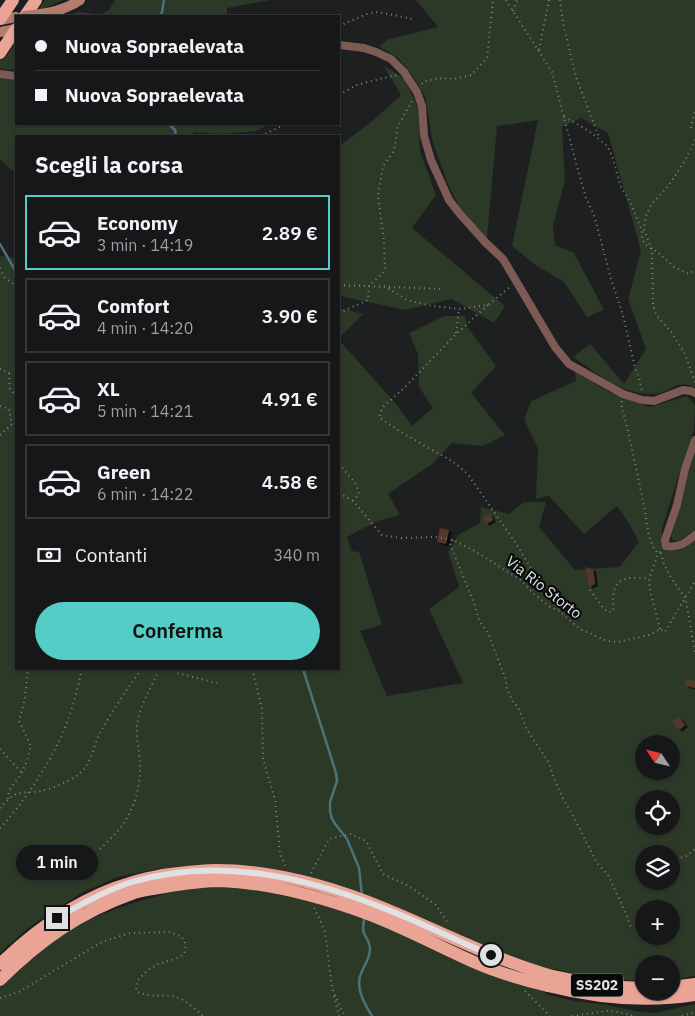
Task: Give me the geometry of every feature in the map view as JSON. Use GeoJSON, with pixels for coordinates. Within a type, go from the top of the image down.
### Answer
{"type":"FeatureCollection","features":[{"type":"Feature","properties":{"kind":"highway"},"geometry":{"type":"LineString","coordinates":[[0,20],[13,0]]}},
{"type":"Feature","properties":{"kind":"highway"},"geometry":{"type":"LineString","coordinates":[[26,15],[36,0]]}},
{"type":"Feature","properties":{"kind":"highway"},"geometry":{"type":"LineString","coordinates":[[0,54],[15,31]]}},
{"type":"Feature","properties":{"kind":"highway","name":"SS202"},"geometry":{"type":"LineString","coordinates":[[0,980],[41,942],[86,914],[188,872],[215,870],[258,873],[281,877],[357,898],[385,908],[525,968],[550,981],[602,997],[659,999],[695,995]]}},
{"type":"Feature","properties":{"kind":"highway","name":"SS202"},"geometry":{"type":"LineString","coordinates":[[0,964],[35,934],[80,904],[132,882],[163,881]]}},
{"type":"Feature","properties":{"kind":"highway","name":"SS202"},"geometry":{"type":"LineString","coordinates":[[550,981],[635,988]]}},
{"type":"Feature","properties":{"kind":"highway"},"geometry":{"type":"LineString","coordinates":[[680,986],[695,984]]}},
{"type":"Feature","properties":{"kind":"main road"},"geometry":{"type":"LineString","coordinates":[[33,15],[56,12],[79,0]]}},
{"type":"Feature","properties":{"kind":"main road"},"geometry":{"type":"LineString","coordinates":[[62,15],[72,9],[79,0]]}},
{"type":"Feature","properties":{"kind":"main road"},"geometry":{"type":"LineString","coordinates":[[0,20],[15,17]]}},
{"type":"Feature","properties":{"kind":"main road"},"geometry":{"type":"LineString","coordinates":[[0,32],[15,29]]}},
{"type":"Feature","properties":{"kind":"street"},"geometry":{"type":"LineString","coordinates":[[340,45],[364,48],[376,52],[391,59],[404,72],[417,92],[422,106],[424,136],[431,160],[449,200],[486,243],[503,259],[555,347],[570,364],[623,394],[642,400],[654,400],[683,390],[695,393]]}},
{"type":"Feature","properties":{"kind":"street"},"geometry":{"type":"LineString","coordinates":[[0,74],[15,76]]}},
{"type":"Feature","properties":{"kind":"street"},"geometry":{"type":"LineString","coordinates":[[695,440],[665,540],[666,546],[674,547],[683,544],[695,535]]}},
{"type":"Feature","properties":{"kind":"path"},"geometry":{"type":"LineString","coordinates":[[340,313],[368,300],[369,286],[385,271],[384,241],[378,196],[383,166],[394,151],[398,126],[423,82],[438,78],[454,79],[471,75],[487,58],[493,0]]}},
{"type":"Feature","properties":{"kind":"path"},"geometry":{"type":"LineString","coordinates":[[506,0],[552,72],[586,198],[594,215],[623,315],[635,368],[642,389],[642,400]]}},
{"type":"Feature","properties":{"kind":"path"},"geometry":{"type":"LineString","coordinates":[[513,11],[517,0]]}},
{"type":"Feature","properties":{"kind":"path"},"geometry":{"type":"LineString","coordinates":[[539,50],[550,0]]}},
{"type":"Feature","properties":{"kind":"path"},"geometry":{"type":"LineString","coordinates":[[560,0],[563,23],[576,77],[600,139]]}},
{"type":"Feature","properties":{"kind":"path"},"geometry":{"type":"LineString","coordinates":[[340,26],[369,13],[378,12],[413,18]]}},
{"type":"Feature","properties":{"kind":"path"},"geometry":{"type":"LineString","coordinates":[[340,94],[358,85],[404,72]]}},
{"type":"Feature","properties":{"kind":"path"},"geometry":{"type":"LineString","coordinates":[[690,128],[695,109]]}},
{"type":"Feature","properties":{"kind":"path"},"geometry":{"type":"LineString","coordinates":[[564,118],[584,128],[608,147],[621,187],[635,214],[642,231],[642,239],[646,245],[660,254],[674,267],[689,274],[695,269]]}},
{"type":"Feature","properties":{"kind":"path"},"geometry":{"type":"LineString","coordinates":[[263,135],[284,125]]}},
{"type":"Feature","properties":{"kind":"path"},"geometry":{"type":"LineString","coordinates":[[695,140],[686,159],[669,185],[651,205],[644,230],[652,250],[652,297],[656,315],[672,333],[685,354],[695,382]]}},
{"type":"Feature","properties":{"kind":"path"},"geometry":{"type":"LineString","coordinates":[[0,268],[4,277],[15,285]]}},
{"type":"Feature","properties":{"kind":"path"},"geometry":{"type":"LineString","coordinates":[[516,281],[456,334],[382,408],[379,418],[408,437],[449,458],[466,472],[515,542],[559,611]]}},
{"type":"Feature","properties":{"kind":"path"},"geometry":{"type":"LineString","coordinates":[[340,285],[441,289]]}},
{"type":"Feature","properties":{"kind":"path"},"geometry":{"type":"LineString","coordinates":[[384,286],[408,300],[432,306],[459,308],[488,305]]}},
{"type":"Feature","properties":{"kind":"path"},"geometry":{"type":"LineString","coordinates":[[456,334],[459,308]]}},
{"type":"Feature","properties":{"kind":"path"},"geometry":{"type":"LineString","coordinates":[[0,369],[9,374],[15,373]]}},
{"type":"Feature","properties":{"kind":"path"},"geometry":{"type":"LineString","coordinates":[[9,374],[10,389],[15,395]]}},
{"type":"Feature","properties":{"kind":"path"},"geometry":{"type":"LineString","coordinates":[[623,394],[621,404],[646,511],[648,533],[652,546],[658,554],[649,579],[650,591],[660,629]]}},
{"type":"Feature","properties":{"kind":"path"},"geometry":{"type":"LineString","coordinates":[[0,406],[9,409],[12,424]]}},
{"type":"Feature","properties":{"kind":"path"},"geometry":{"type":"LineString","coordinates":[[0,435],[12,424]]}},
{"type":"Feature","properties":{"kind":"path"},"geometry":{"type":"LineString","coordinates":[[340,465],[356,484],[360,494],[353,501]]}},
{"type":"Feature","properties":{"kind":"path","name":"Via Rio Storto"},"geometry":{"type":"LineString","coordinates":[[340,494],[353,501],[382,535],[401,538],[435,537],[453,540],[473,550],[521,580],[533,594],[550,608],[559,611],[580,629],[607,641],[618,642],[649,634],[660,629],[665,632],[695,581]]}},
{"type":"Feature","properties":{"kind":"path"},"geometry":{"type":"LineString","coordinates":[[453,540],[450,544],[480,622],[488,633],[513,702],[518,708],[526,728],[549,763],[563,799],[597,863],[608,875],[631,928]]}},
{"type":"Feature","properties":{"kind":"path"},"geometry":{"type":"LineString","coordinates":[[661,551],[664,564],[687,606],[695,654]]}},
{"type":"Feature","properties":{"kind":"path"},"geometry":{"type":"LineString","coordinates":[[590,590],[604,609],[609,612],[613,611],[614,590],[617,584],[628,578],[649,579]]}},
{"type":"Feature","properties":{"kind":"path"},"geometry":{"type":"LineString","coordinates":[[8,800],[7,794],[22,773],[31,746],[19,721],[25,698],[28,670]]}},
{"type":"Feature","properties":{"kind":"path"},"geometry":{"type":"LineString","coordinates":[[0,828],[29,792],[62,735],[82,670]]}},
{"type":"Feature","properties":{"kind":"path"},"geometry":{"type":"LineString","coordinates":[[0,808],[14,795],[51,788],[78,775],[91,759],[106,723],[141,670]]}},
{"type":"Feature","properties":{"kind":"path"},"geometry":{"type":"LineString","coordinates":[[100,849],[120,828],[129,815],[134,802],[140,776],[137,724],[144,702],[159,670]]}},
{"type":"Feature","properties":{"kind":"path"},"geometry":{"type":"LineString","coordinates":[[176,670],[177,673],[217,684]]}},
{"type":"Feature","properties":{"kind":"path"},"geometry":{"type":"LineString","coordinates":[[252,670],[262,709],[264,760],[275,800],[280,853],[287,869]]}},
{"type":"Feature","properties":{"kind":"path"},"geometry":{"type":"LineString","coordinates":[[0,749],[22,773]]}},
{"type":"Feature","properties":{"kind":"path"},"geometry":{"type":"LineString","coordinates":[[310,876],[329,839],[350,834]]}},
{"type":"Feature","properties":{"kind":"path"},"geometry":{"type":"LineString","coordinates":[[680,858],[685,857],[695,849]]}},
{"type":"Feature","properties":{"kind":"path"},"geometry":{"type":"LineString","coordinates":[[312,905],[325,932],[332,988],[339,1016]]}},
{"type":"Feature","properties":{"kind":"path"},"geometry":{"type":"LineString","coordinates":[[0,998],[19,992],[100,943],[131,933],[170,932],[182,937],[186,945],[184,954],[148,970],[137,981],[136,991],[144,996],[174,997],[183,1000],[203,1016]]}},
{"type":"Feature","properties":{"kind":"path"},"geometry":{"type":"LineString","coordinates":[[332,988],[345,1016]]}},
{"type":"Feature","properties":{"kind":"path"},"geometry":{"type":"LineString","coordinates":[[572,1016],[607,1011],[634,1016]]}},
{"type":"Feature","properties":{"kind":"path"},"geometry":{"type":"LineString","coordinates":[[682,1016],[695,1012]]}},
{"type":"Feature","properties":{"kind":"green space"},"geometry":{"type":"Polygon","coordinates":[[[45,0],[64,0],[46,7],[40,15],[35,15],[45,0]]]}},
{"type":"Feature","properties":{"kind":"green space"},"geometry":{"type":"Polygon","coordinates":[[[115,0],[270,0],[227,8],[227,15],[100,15],[109,10],[115,0]]]}},
{"type":"Feature","properties":{"kind":"green space"},"geometry":{"type":"Polygon","coordinates":[[[416,0],[695,0],[695,387],[677,385],[660,393],[643,394],[611,382],[573,357],[590,344],[624,384],[646,349],[628,299],[641,251],[608,133],[581,118],[562,127],[565,180],[553,226],[555,245],[574,253],[604,310],[587,317],[564,282],[534,264],[512,246],[538,120],[497,126],[487,238],[461,209],[449,187],[433,143],[425,96],[412,75],[398,58],[379,46],[389,39],[438,27],[416,0]]]}},
{"type":"Feature","properties":{"kind":"green space"},"geometry":{"type":"Polygon","coordinates":[[[77,12],[100,15],[72,15],[77,12]]]}},
{"type":"Feature","properties":{"kind":"green space"},"geometry":{"type":"Polygon","coordinates":[[[15,44],[15,70],[0,69],[0,57],[4,59],[15,44]]]}},
{"type":"Feature","properties":{"kind":"green space"},"geometry":{"type":"Polygon","coordinates":[[[383,65],[405,79],[418,108],[420,151],[436,195],[412,228],[505,306],[494,323],[452,299],[405,310],[340,296],[340,145],[370,123],[401,95],[383,65]]]}},
{"type":"Feature","properties":{"kind":"green space"},"geometry":{"type":"Polygon","coordinates":[[[0,78],[15,80],[15,125],[267,125],[256,131],[222,134],[193,132],[194,135],[15,135],[15,173],[0,160],[0,78]]]}},
{"type":"Feature","properties":{"kind":"green space"},"geometry":{"type":"Polygon","coordinates":[[[0,256],[15,258],[15,670],[340,670],[340,341],[397,405],[412,426],[433,408],[419,387],[418,354],[409,333],[444,316],[465,316],[468,328],[496,366],[471,393],[505,435],[483,446],[452,443],[432,464],[388,494],[400,515],[377,521],[347,537],[351,551],[359,552],[382,625],[360,631],[387,696],[463,683],[429,609],[459,587],[448,552],[458,535],[480,523],[481,507],[509,514],[524,502],[546,502],[539,527],[575,570],[619,567],[639,542],[617,506],[584,534],[549,496],[536,499],[538,449],[524,419],[531,401],[576,381],[575,372],[611,393],[649,407],[687,396],[695,405],[694,429],[662,528],[662,546],[671,550],[679,550],[695,541],[695,976],[680,978],[680,955],[635,955],[635,981],[576,974],[554,969],[545,994],[574,1001],[655,1013],[695,1004],[695,1016],[0,1016],[0,986],[2,987],[34,957],[70,930],[104,914],[164,894],[162,868],[118,877],[83,892],[28,928],[0,953],[0,256]]]}},
{"type":"Feature","properties":{"kind":"green space"},"geometry":{"type":"Polygon","coordinates":[[[340,308],[363,314],[340,337],[340,308]]]}},
{"type":"Feature","properties":{"kind":"green space"},"geometry":{"type":"Polygon","coordinates":[[[695,454],[695,530],[679,541],[674,541],[671,536],[695,454]]]}},
{"type":"Feature","properties":{"kind":"building"},"geometry":{"type":"Polygon","coordinates":[[[490,514],[493,520],[486,524],[483,517],[490,514]]]}},
{"type":"Feature","properties":{"kind":"building"},"geometry":{"type":"Polygon","coordinates":[[[440,528],[449,530],[446,544],[437,542],[440,528]]]}},
{"type":"Feature","properties":{"kind":"building"},"geometry":{"type":"Polygon","coordinates":[[[585,567],[593,569],[595,584],[589,587],[585,567]]]}},
{"type":"Feature","properties":{"kind":"building"},"geometry":{"type":"Polygon","coordinates":[[[686,679],[695,681],[695,688],[685,686],[686,679]]]}},
{"type":"Feature","properties":{"kind":"building"},"geometry":{"type":"Polygon","coordinates":[[[679,717],[685,725],[679,730],[672,721],[679,717]]]}},
{"type":"Feature","properties":{"kind":"waterway"},"geometry":{"type":"LineString","coordinates":[[160,15],[164,0]]}},
{"type":"Feature","properties":{"kind":"waterway"},"geometry":{"type":"LineString","coordinates":[[170,125],[175,130],[176,135]]}},
{"type":"Feature","properties":{"kind":"waterway"},"geometry":{"type":"LineString","coordinates":[[0,244],[15,270]]}},
{"type":"Feature","properties":{"kind":"waterway"},"geometry":{"type":"LineString","coordinates":[[303,670],[336,773],[337,781],[330,802],[332,819],[347,839],[359,868],[362,895]]}},
{"type":"Feature","properties":{"kind":"waterway"},"geometry":{"type":"LineString","coordinates":[[364,918],[363,930],[370,946],[370,952],[359,983],[363,1000],[372,1016]]}},
{"type":"Feature","properties":{"kind":"route"},"geometry":{"type":"LineString","coordinates":[[57,918],[105,892],[132,882],[188,872],[238,871],[281,877],[357,898],[385,908],[491,955]]}}]}
